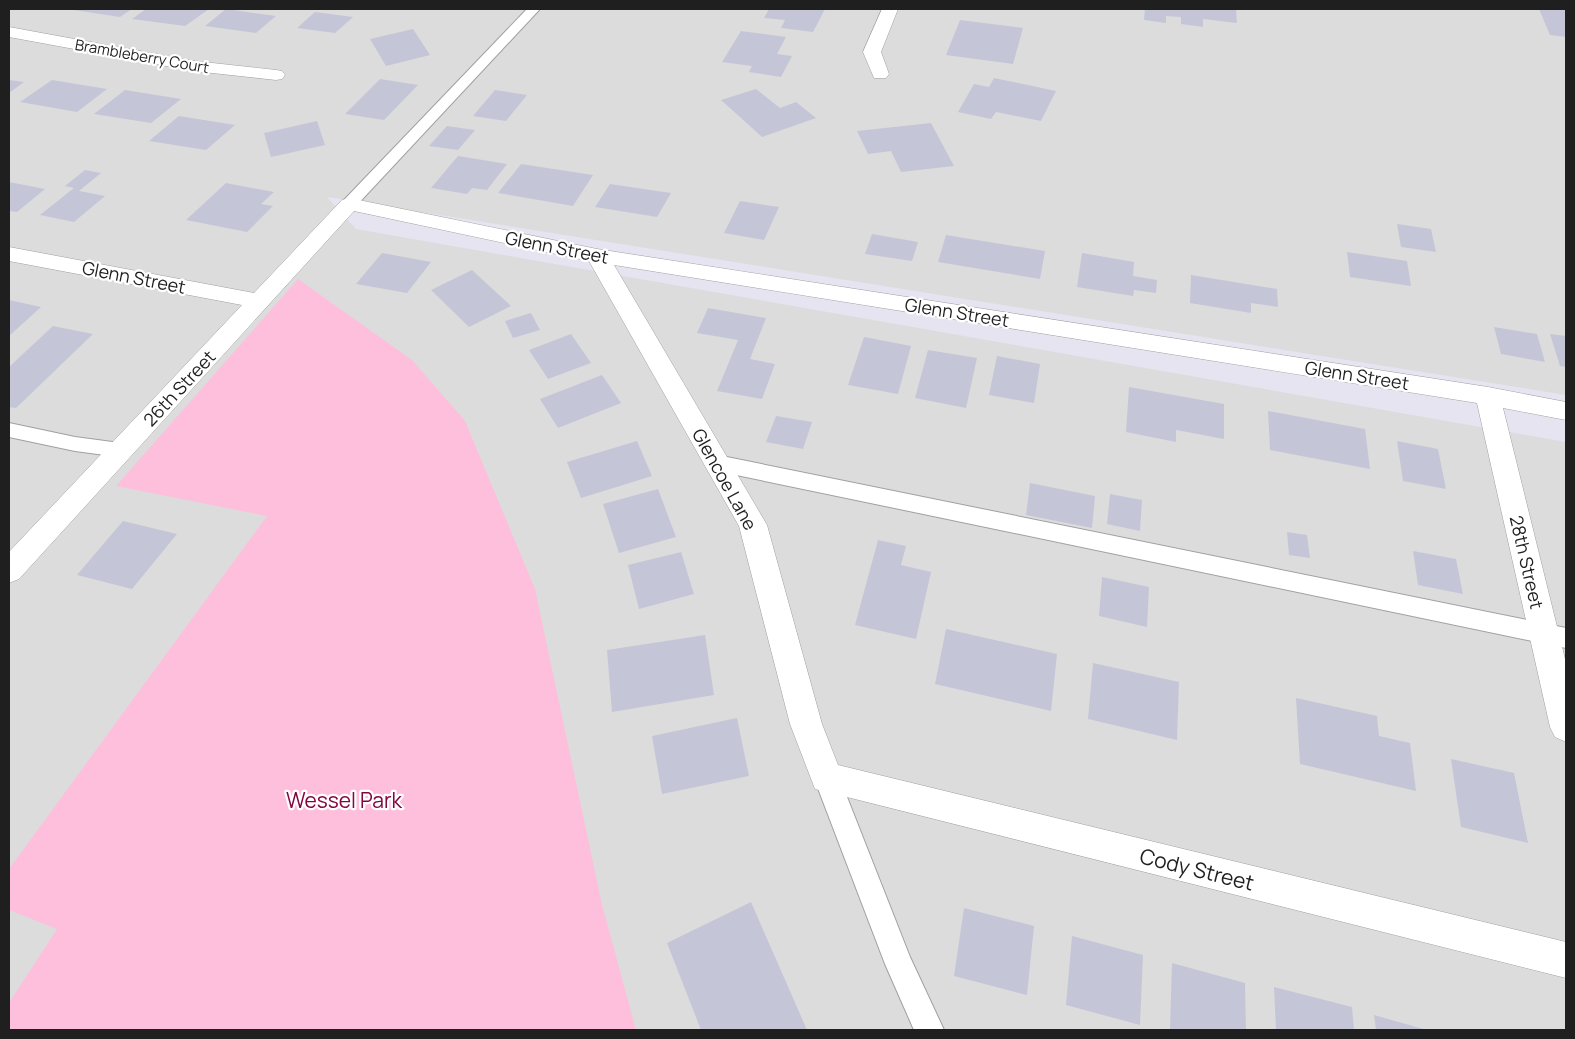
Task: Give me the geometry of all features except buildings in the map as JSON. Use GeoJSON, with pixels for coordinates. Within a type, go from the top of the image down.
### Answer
{"type":"FeatureCollection","features":[{"type":"Feature","properties":{"kind":"street"},"geometry":{"type":"LineString","coordinates":[[880,74],[872,52],[890,9]]}},
{"type":"Feature","properties":{"kind":"street","name":"Brambleberry Court"},"geometry":{"type":"LineString","coordinates":[[9,32],[194,66],[276,75]]}},
{"type":"Feature","properties":{"kind":"street","name":"Glenn Street"},"geometry":{"type":"LineString","coordinates":[[349,204],[597,256],[1488,396],[1566,411]]}},
{"type":"Feature","properties":{"kind":"street","name":"26th Street"},"geometry":{"type":"LineString","coordinates":[[9,572],[349,204]]}},
{"type":"Feature","properties":{"kind":"street","name":"Glenn Street"},"geometry":{"type":"LineString","coordinates":[[9,254],[259,301]]}},
{"type":"Feature","properties":{"kind":"street","name":"Glencoe Lane"},"geometry":{"type":"LineString","coordinates":[[597,256],[754,525],[806,724],[827,778]]}},
{"type":"Feature","properties":{"kind":"street","name":"28th Street"},"geometry":{"type":"LineString","coordinates":[[1488,396],[1555,636],[1566,727]]}},
{"type":"Feature","properties":{"kind":"street","name":"Cody Street"},"geometry":{"type":"LineString","coordinates":[[827,778],[1566,960]]}},
{"type":"Feature","properties":{"kind":"lane"},"geometry":{"type":"LineString","coordinates":[[349,204],[534,9]]}},
{"type":"Feature","properties":{"kind":"lane"},"geometry":{"type":"LineString","coordinates":[[9,430],[76,444],[120,450]]}},
{"type":"Feature","properties":{"kind":"lane"},"geometry":{"type":"LineString","coordinates":[[717,463],[1555,636]]}},
{"type":"Feature","properties":{"kind":"lane"},"geometry":{"type":"LineString","coordinates":[[827,778],[900,964],[929,1030]]}},
{"type":"Feature","properties":{"kind":"shaded area"},"geometry":{"type":"Polygon","coordinates":[[[9,9],[1566,9],[1566,395],[327,197],[356,229],[1566,442],[1566,1030],[9,1030],[9,9]]]}},
{"type":"Feature","properties":{"kind":"green space","name":"Wessel Park"},"geometry":{"type":"Polygon","coordinates":[[[298,279],[412,360],[465,421],[535,589],[602,905],[636,1030],[9,1030],[9,1003],[57,929],[9,910],[9,869],[267,516],[116,486],[298,279]]]}}]}
